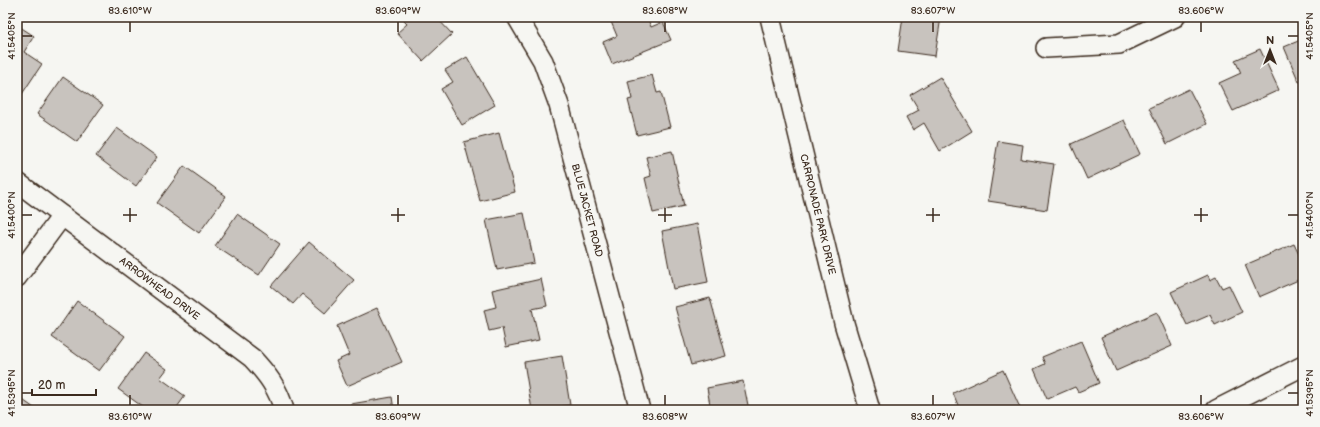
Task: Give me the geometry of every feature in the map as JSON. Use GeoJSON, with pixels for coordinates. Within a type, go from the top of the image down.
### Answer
{"type":"FeatureCollection","features":[{"type":"Feature","properties":{"kind":"street","name":"BLUE JACKET ROAD"},"geometry":{"type":"LineString","coordinates":[[517,17],[543,61],[559,105],[640,410]]}},
{"type":"Feature","properties":{"kind":"street","name":"CARRONADE PARK DRIVE"},"geometry":{"type":"LineString","coordinates":[[770,17],[844,323],[870,410]]}},
{"type":"Feature","properties":{"kind":"street"},"geometry":{"type":"LineString","coordinates":[[1046,48],[1120,44],[1175,17]]}},
{"type":"Feature","properties":{"kind":"street","name":"ARROWHEAD DRIVE"},"geometry":{"type":"LineString","coordinates":[[17,182],[252,358],[269,377],[281,398],[284,410]]}},
{"type":"Feature","properties":{"kind":"street"},"geometry":{"type":"LineString","coordinates":[[17,276],[62,216]]}},
{"type":"Feature","properties":{"kind":"street"},"geometry":{"type":"LineString","coordinates":[[1216,410],[1303,366]]}},
{"type":"Feature","properties":{"kind":"building"},"geometry":{"type":"Polygon","coordinates":[[[400,17],[436,17],[452,34],[423,61],[397,33],[407,24],[400,17]]]}},
{"type":"Feature","properties":{"kind":"building"},"geometry":{"type":"Polygon","coordinates":[[[609,17],[647,17],[651,27],[663,22],[671,40],[612,64],[603,42],[617,36],[609,17]]]}},
{"type":"Feature","properties":{"kind":"building"},"geometry":{"type":"Polygon","coordinates":[[[903,17],[941,17],[935,56],[898,51],[903,17]]]}},
{"type":"Feature","properties":{"kind":"building"},"geometry":{"type":"Polygon","coordinates":[[[17,25],[34,36],[24,52],[42,64],[20,97],[17,95],[17,25]]]}},
{"type":"Feature","properties":{"kind":"building"},"geometry":{"type":"Polygon","coordinates":[[[1303,39],[1303,81],[1299,82],[1284,47],[1303,39]]]}},
{"type":"Feature","properties":{"kind":"building"},"geometry":{"type":"Polygon","coordinates":[[[1260,49],[1279,90],[1233,111],[1219,83],[1241,73],[1235,60],[1260,49]]]}},
{"type":"Feature","properties":{"kind":"building"},"geometry":{"type":"Polygon","coordinates":[[[467,57],[495,105],[462,125],[441,89],[453,82],[445,70],[467,57]]]}},
{"type":"Feature","properties":{"kind":"building"},"geometry":{"type":"Polygon","coordinates":[[[652,75],[657,93],[661,92],[670,127],[637,135],[628,100],[632,99],[628,81],[652,75]]]}},
{"type":"Feature","properties":{"kind":"building"},"geometry":{"type":"Polygon","coordinates":[[[63,77],[103,105],[77,142],[37,114],[63,77]]]}},
{"type":"Feature","properties":{"kind":"building"},"geometry":{"type":"Polygon","coordinates":[[[940,77],[972,131],[940,151],[924,123],[913,130],[906,117],[919,110],[910,95],[940,77]]]}},
{"type":"Feature","properties":{"kind":"building"},"geometry":{"type":"Polygon","coordinates":[[[1189,89],[1207,124],[1167,144],[1149,108],[1189,89]]]}},
{"type":"Feature","properties":{"kind":"building"},"geometry":{"type":"Polygon","coordinates":[[[1124,120],[1140,154],[1087,179],[1071,144],[1124,120]]]}},
{"type":"Feature","properties":{"kind":"building"},"geometry":{"type":"Polygon","coordinates":[[[117,128],[157,157],[136,186],[96,156],[117,128]]]}},
{"type":"Feature","properties":{"kind":"building"},"geometry":{"type":"Polygon","coordinates":[[[499,133],[515,192],[480,201],[464,142],[499,133]]]}},
{"type":"Feature","properties":{"kind":"building"},"geometry":{"type":"Polygon","coordinates":[[[998,141],[1023,145],[1021,159],[1054,164],[1047,210],[988,201],[998,141]]]}},
{"type":"Feature","properties":{"kind":"building"},"geometry":{"type":"Polygon","coordinates":[[[672,151],[684,206],[653,213],[645,178],[651,176],[646,157],[672,151]]]}},
{"type":"Feature","properties":{"kind":"building"},"geometry":{"type":"Polygon","coordinates":[[[184,166],[226,196],[199,233],[157,203],[184,166]]]}},
{"type":"Feature","properties":{"kind":"building"},"geometry":{"type":"Polygon","coordinates":[[[524,213],[534,263],[497,270],[486,220],[524,213]]]}},
{"type":"Feature","properties":{"kind":"building"},"geometry":{"type":"Polygon","coordinates":[[[237,214],[280,244],[259,275],[215,246],[237,214]]]}},
{"type":"Feature","properties":{"kind":"building"},"geometry":{"type":"Polygon","coordinates":[[[697,224],[708,282],[673,289],[662,231],[697,224]]]}},
{"type":"Feature","properties":{"kind":"building"},"geometry":{"type":"Polygon","coordinates":[[[309,242],[354,280],[325,313],[302,294],[293,304],[271,286],[309,242]]]}},
{"type":"Feature","properties":{"kind":"building"},"geometry":{"type":"Polygon","coordinates":[[[1294,244],[1303,263],[1303,278],[1259,297],[1245,265],[1294,244]]]}},
{"type":"Feature","properties":{"kind":"building"},"geometry":{"type":"Polygon","coordinates":[[[1208,275],[1210,280],[1216,277],[1222,288],[1229,285],[1242,312],[1215,325],[1210,315],[1187,325],[1171,292],[1208,275]]]}},
{"type":"Feature","properties":{"kind":"building"},"geometry":{"type":"Polygon","coordinates":[[[541,279],[547,306],[532,309],[539,340],[506,347],[502,328],[489,331],[484,310],[496,307],[492,290],[541,279]]]}},
{"type":"Feature","properties":{"kind":"building"},"geometry":{"type":"Polygon","coordinates":[[[710,298],[726,356],[691,365],[675,307],[710,298]]]}},
{"type":"Feature","properties":{"kind":"building"},"geometry":{"type":"Polygon","coordinates":[[[77,301],[125,336],[99,371],[52,337],[77,301]]]}},
{"type":"Feature","properties":{"kind":"building"},"geometry":{"type":"Polygon","coordinates":[[[377,308],[402,362],[347,386],[336,361],[349,355],[337,326],[377,308]]]}},
{"type":"Feature","properties":{"kind":"building"},"geometry":{"type":"Polygon","coordinates":[[[1157,312],[1172,346],[1116,371],[1101,337],[1157,312]]]}},
{"type":"Feature","properties":{"kind":"building"},"geometry":{"type":"Polygon","coordinates":[[[1081,341],[1099,383],[1078,392],[1075,387],[1047,399],[1034,369],[1045,364],[1042,357],[1081,341]]]}},
{"type":"Feature","properties":{"kind":"building"},"geometry":{"type":"Polygon","coordinates":[[[144,353],[167,369],[160,378],[185,396],[175,410],[147,410],[118,389],[144,353]]]}},
{"type":"Feature","properties":{"kind":"building"},"geometry":{"type":"Polygon","coordinates":[[[562,356],[570,405],[532,410],[524,362],[562,356]]]}},
{"type":"Feature","properties":{"kind":"building"},"geometry":{"type":"Polygon","coordinates":[[[1003,370],[1021,410],[960,410],[953,393],[1003,370]]]}},
{"type":"Feature","properties":{"kind":"building"},"geometry":{"type":"Polygon","coordinates":[[[743,381],[749,410],[711,410],[707,388],[743,381]]]}},
{"type":"Feature","properties":{"kind":"building"},"geometry":{"type":"Polygon","coordinates":[[[17,396],[37,410],[17,410],[17,396]]]}},
{"type":"Feature","properties":{"kind":"building"},"geometry":{"type":"Polygon","coordinates":[[[392,397],[394,410],[352,410],[351,404],[392,397]]]}}]}
